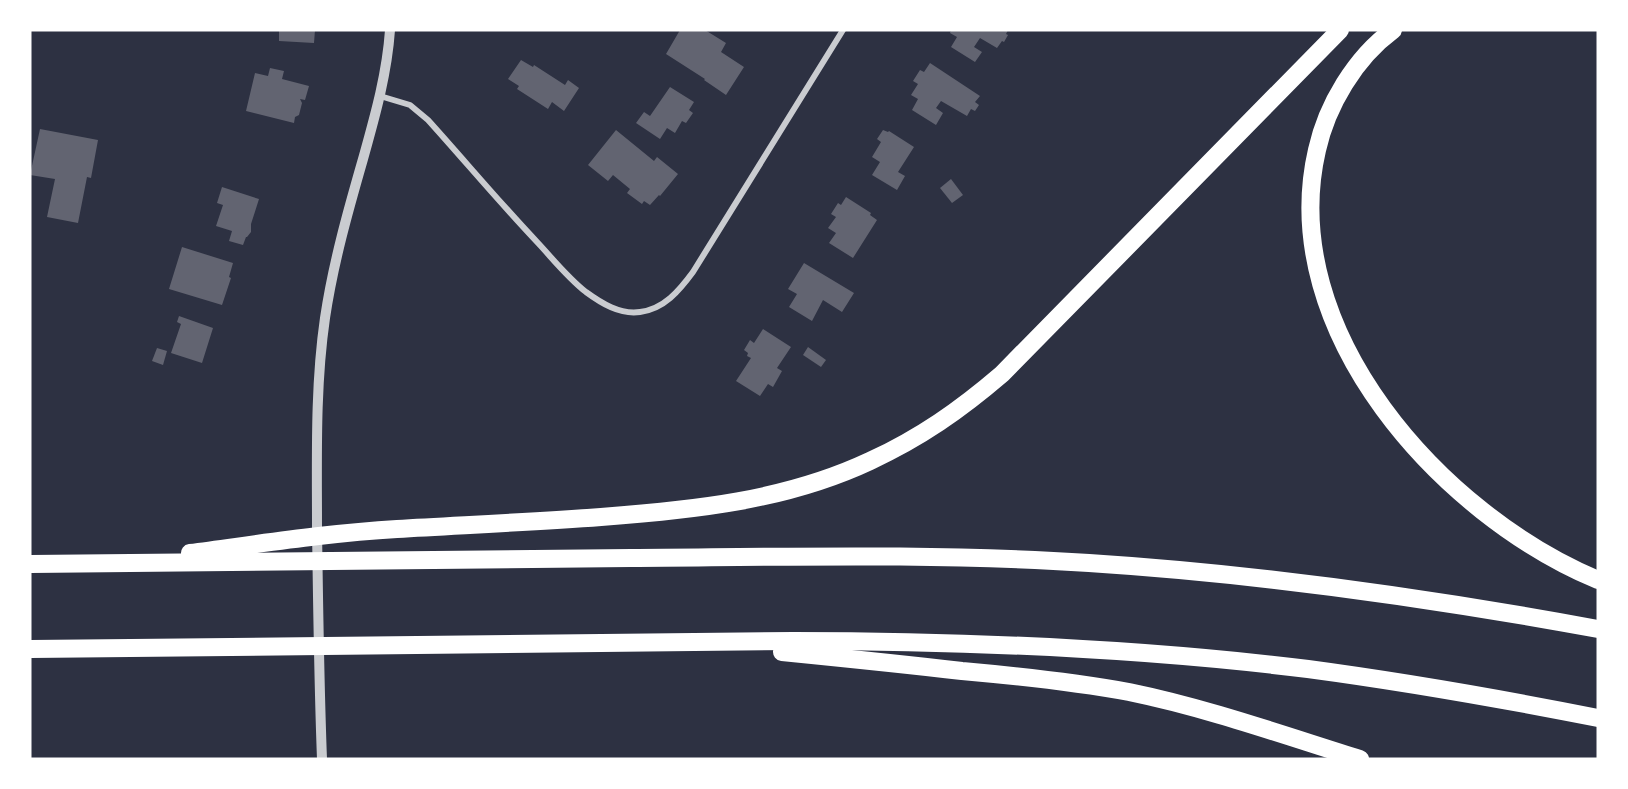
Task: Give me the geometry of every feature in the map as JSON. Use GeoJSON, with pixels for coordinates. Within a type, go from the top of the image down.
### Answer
{"type":"FeatureCollection","features":[{"type":"Feature","properties":{"kind":"highway"},"geometry":{"type":"LineString","coordinates":[[106,564],[394,529],[644,514],[720,505],[791,489],[868,462],[937,424],[970,401],[1002,374],[1340,30]]}},
{"type":"Feature","properties":{"kind":"highway"},"geometry":{"type":"LineString","coordinates":[[1393,30],[1352,72],[1328,116],[1319,139],[1314,162],[1310,209],[1311,232],[1319,278],[1331,316],[1363,377],[1401,430],[1432,465],[1476,506],[1523,541],[1551,558],[1598,580]]}},
{"type":"Feature","properties":{"kind":"highway"},"geometry":{"type":"LineString","coordinates":[[30,564],[880,556],[983,558],[1191,571],[1396,595],[1598,629]]}},
{"type":"Feature","properties":{"kind":"highway"},"geometry":{"type":"LineString","coordinates":[[30,649],[690,642],[897,641],[999,644],[1204,658],[1307,669],[1510,700],[1598,718]]}},
{"type":"Feature","properties":{"kind":"highway"},"geometry":{"type":"LineString","coordinates":[[690,642],[1078,683],[1188,706],[1360,759]]}},
{"type":"Feature","properties":{"kind":"street"},"geometry":{"type":"LineString","coordinates":[[322,759],[318,670],[317,487],[321,356],[334,269],[380,96],[390,30]]}},
{"type":"Feature","properties":{"kind":"street"},"geometry":{"type":"LineString","coordinates":[[380,96],[410,105],[428,120],[584,290],[603,304],[626,312],[638,313],[654,309],[676,294],[693,272],[843,30]]}},
{"type":"Feature","properties":{"kind":"building"},"geometry":{"type":"Polygon","coordinates":[[[279,30],[315,30],[314,43],[279,41],[279,30]]]}},
{"type":"Feature","properties":{"kind":"building"},"geometry":{"type":"Polygon","coordinates":[[[680,30],[705,30],[726,43],[721,52],[744,67],[726,95],[666,54],[680,30]]]}},
{"type":"Feature","properties":{"kind":"building"},"geometry":{"type":"Polygon","coordinates":[[[951,30],[1008,30],[1006,34],[1008,35],[997,48],[980,38],[974,47],[982,52],[975,62],[951,47],[957,37],[950,33],[951,30]]]}},
{"type":"Feature","properties":{"kind":"building"},"geometry":{"type":"Polygon","coordinates":[[[521,60],[533,67],[534,65],[565,85],[568,80],[579,88],[564,111],[552,102],[548,109],[517,89],[519,86],[508,79],[521,60]]]}},
{"type":"Feature","properties":{"kind":"building"},"geometry":{"type":"Polygon","coordinates":[[[930,63],[980,96],[975,102],[979,105],[975,111],[971,109],[967,116],[941,101],[936,108],[943,113],[936,125],[912,110],[918,99],[911,95],[918,84],[913,81],[920,70],[924,72],[930,63]]]}},
{"type":"Feature","properties":{"kind":"building"},"geometry":{"type":"Polygon","coordinates":[[[270,68],[284,71],[282,79],[309,86],[305,100],[300,99],[302,103],[299,115],[295,117],[294,123],[246,111],[255,73],[268,76],[270,68]]]}},
{"type":"Feature","properties":{"kind":"building"},"geometry":{"type":"Polygon","coordinates":[[[670,87],[694,102],[689,110],[693,113],[686,123],[682,121],[675,133],[667,128],[660,139],[636,123],[644,112],[650,116],[670,87]]]}},
{"type":"Feature","properties":{"kind":"building"},"geometry":{"type":"Polygon","coordinates":[[[40,129],[98,140],[91,178],[87,177],[78,223],[47,217],[55,179],[30,175],[40,129]]]}},
{"type":"Feature","properties":{"kind":"building"},"geometry":{"type":"Polygon","coordinates":[[[616,130],[654,161],[657,157],[678,174],[650,205],[644,201],[642,204],[627,193],[630,189],[613,175],[608,181],[588,165],[616,130]]]}},
{"type":"Feature","properties":{"kind":"building"},"geometry":{"type":"Polygon","coordinates":[[[883,130],[889,131],[914,147],[898,172],[905,176],[897,190],[872,175],[880,162],[872,157],[881,142],[877,139],[883,130]]]}},
{"type":"Feature","properties":{"kind":"building"},"geometry":{"type":"Polygon","coordinates":[[[951,179],[963,195],[952,203],[940,188],[951,179]]]}},
{"type":"Feature","properties":{"kind":"building"},"geometry":{"type":"Polygon","coordinates":[[[222,187],[259,199],[251,224],[251,232],[243,245],[229,241],[232,231],[216,226],[223,205],[217,203],[222,187]]]}},
{"type":"Feature","properties":{"kind":"building"},"geometry":{"type":"Polygon","coordinates":[[[846,197],[871,213],[870,215],[877,220],[853,258],[829,243],[836,233],[828,228],[836,217],[831,214],[838,203],[841,205],[846,197]]]}},
{"type":"Feature","properties":{"kind":"building"},"geometry":{"type":"Polygon","coordinates":[[[182,247],[233,263],[229,277],[231,278],[222,305],[169,289],[182,247]]]}},
{"type":"Feature","properties":{"kind":"building"},"geometry":{"type":"Polygon","coordinates":[[[804,263],[854,293],[842,312],[823,300],[812,321],[789,307],[797,294],[788,289],[804,263]]]}},
{"type":"Feature","properties":{"kind":"building"},"geometry":{"type":"Polygon","coordinates":[[[179,316],[213,328],[202,363],[171,353],[181,324],[177,322],[179,316]]]}},
{"type":"Feature","properties":{"kind":"building"},"geometry":{"type":"Polygon","coordinates":[[[763,329],[791,347],[777,368],[782,371],[773,387],[768,384],[760,396],[736,381],[751,358],[744,350],[750,340],[754,343],[763,329]]]}},
{"type":"Feature","properties":{"kind":"building"},"geometry":{"type":"Polygon","coordinates":[[[808,347],[826,360],[821,367],[803,355],[808,347]]]}},
{"type":"Feature","properties":{"kind":"building"},"geometry":{"type":"Polygon","coordinates":[[[157,348],[167,351],[163,365],[152,361],[157,348]]]}}]}
